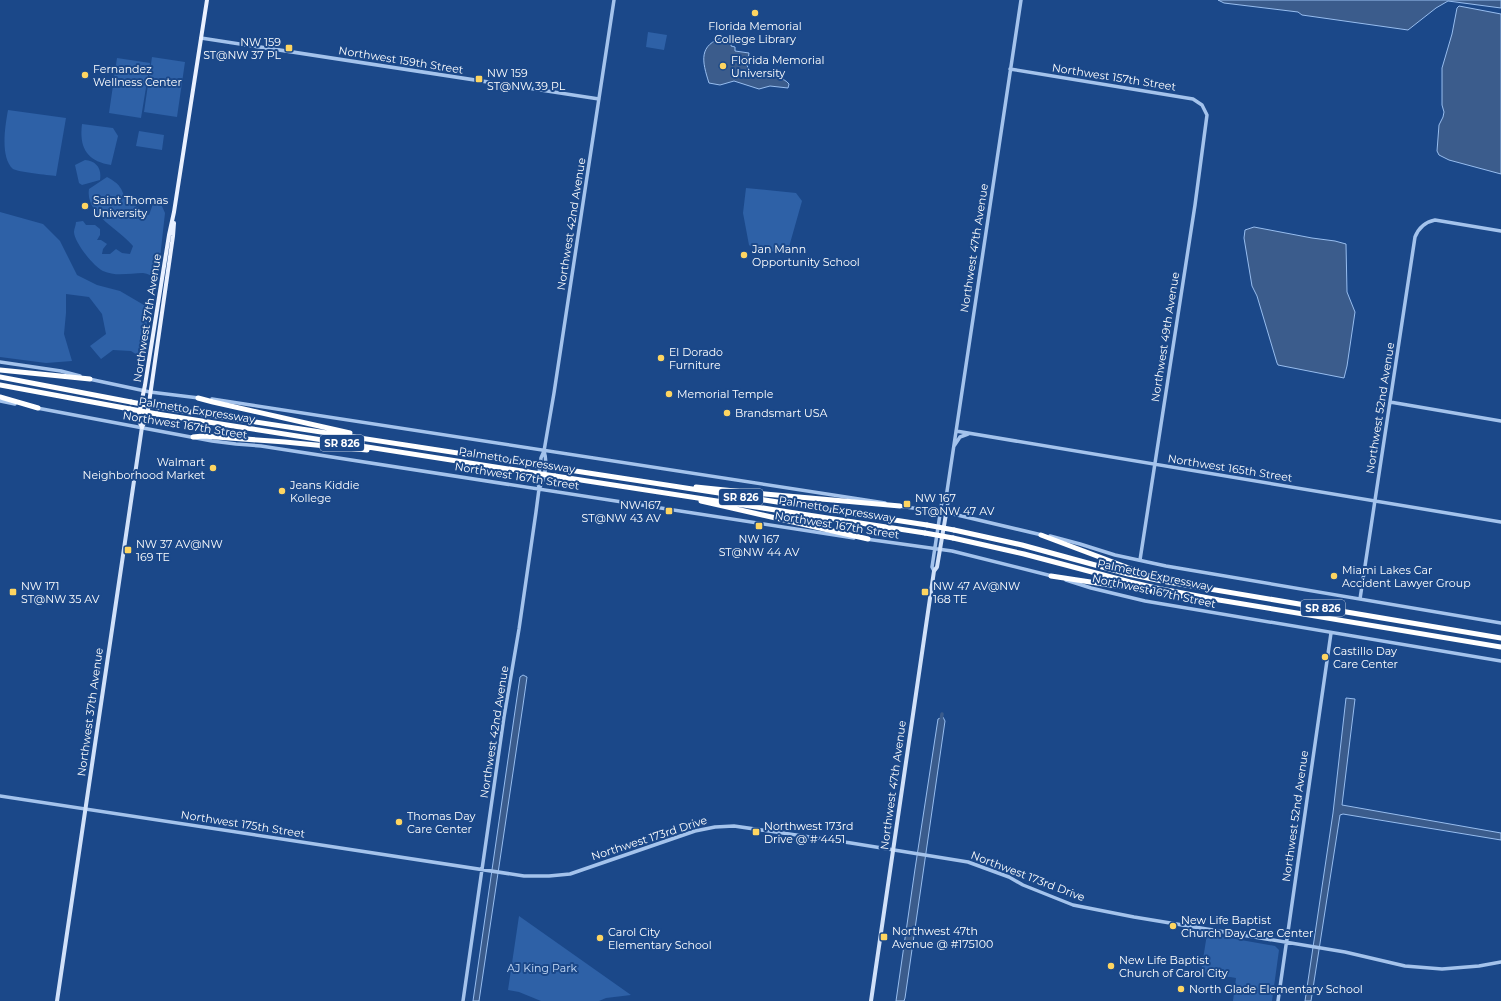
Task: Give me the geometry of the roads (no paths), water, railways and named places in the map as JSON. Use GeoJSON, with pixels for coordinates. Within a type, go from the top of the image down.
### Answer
{"type":"FeatureCollection","features":[{"type":"Feature","properties":{"kind":"highway"},"geometry":{"type":"LineString","coordinates":[[0,370],[90,379]]}},
{"type":"Feature","properties":{"kind":"highway","name":"Palmetto Expressway"},"geometry":{"type":"LineString","coordinates":[[0,377],[131,402],[927,525],[1022,545],[1128,574],[1162,581],[1501,637]]}},
{"type":"Feature","properties":{"kind":"highway","name":"Palmetto Expressway"},"geometry":{"type":"LineString","coordinates":[[0,385],[130,410],[925,533],[1024,554],[1130,582],[1219,600],[1501,647]]}},
{"type":"Feature","properties":{"kind":"highway"},"geometry":{"type":"LineString","coordinates":[[0,397],[38,408]]}},
{"type":"Feature","properties":{"kind":"highway"},"geometry":{"type":"LineString","coordinates":[[198,398],[339,430],[366,439]]}},
{"type":"Feature","properties":{"kind":"highway"},"geometry":{"type":"LineString","coordinates":[[193,437],[204,436],[285,442],[357,450],[389,450]]}},
{"type":"Feature","properties":{"kind":"highway"},"geometry":{"type":"LineString","coordinates":[[680,487],[703,487],[900,506]]}},
{"type":"Feature","properties":{"kind":"highway"},"geometry":{"type":"LineString","coordinates":[[685,496],[711,504],[868,539]]}},
{"type":"Feature","properties":{"kind":"highway"},"geometry":{"type":"LineString","coordinates":[[1041,535],[1162,581]]}},
{"type":"Feature","properties":{"kind":"highway"},"geometry":{"type":"LineString","coordinates":[[1051,576],[1195,599],[1219,600]]}},
{"type":"Feature","properties":{"kind":"main road","name":"Northwest 37th Avenue"},"geometry":{"type":"LineString","coordinates":[[142,427],[138,419],[174,212],[207,0]]}},
{"type":"Feature","properties":{"kind":"main road","name":"Northwest 37th Avenue"},"geometry":{"type":"LineString","coordinates":[[57,1001],[142,427],[146,420],[174,236],[174,212]]}},
{"type":"Feature","properties":{"kind":"main road","name":"Northwest 47th Avenue"},"geometry":{"type":"LineString","coordinates":[[871,1001],[934,571],[937,567],[946,514]]}},
{"type":"Feature","properties":{"kind":"street","name":"Northwest 42nd Avenue"},"geometry":{"type":"LineString","coordinates":[[463,1001],[539,489],[543,482],[546,458],[544,451],[614,0]]}},
{"type":"Feature","properties":{"kind":"street","name":"Northwest 47th Avenue"},"geometry":{"type":"LineString","coordinates":[[946,514],[948,502],[946,498],[953,449],[1021,0]]}},
{"type":"Feature","properties":{"kind":"street","name":"Northwest 159th Street"},"geometry":{"type":"LineString","coordinates":[[201,38],[599,99]]}},
{"type":"Feature","properties":{"kind":"street","name":"Northwest 157th Street"},"geometry":{"type":"LineString","coordinates":[[1010,69],[1193,99],[1202,105],[1207,115]]}},
{"type":"Feature","properties":{"kind":"street","name":"Northwest 49th Avenue"},"geometry":{"type":"LineString","coordinates":[[1140,560],[1195,205],[1207,115]]}},
{"type":"Feature","properties":{"kind":"street","name":"Northwest 52nd Avenue"},"geometry":{"type":"LineString","coordinates":[[1360,599],[1415,237],[1424,224],[1435,220],[1501,231]]}},
{"type":"Feature","properties":{"kind":"street"},"geometry":{"type":"LineString","coordinates":[[0,362],[62,371],[90,379],[150,392],[870,500],[1065,539],[1115,555],[1181,569],[1501,623]]}},
{"type":"Feature","properties":{"kind":"street","name":"Northwest 167th Street"},"geometry":{"type":"LineString","coordinates":[[0,401],[236,444],[261,446],[844,537],[940,549],[1008,564],[1091,588],[1145,601],[1501,661]]}},
{"type":"Feature","properties":{"kind":"street"},"geometry":{"type":"LineString","coordinates":[[1390,402],[1501,420]]}},
{"type":"Feature","properties":{"kind":"street","name":"Northwest 165th Street"},"geometry":{"type":"LineString","coordinates":[[956,431],[1501,522]]}},
{"type":"Feature","properties":{"kind":"street"},"geometry":{"type":"LineString","coordinates":[[953,449],[958,440],[968,434]]}},
{"type":"Feature","properties":{"kind":"street","name":"Northwest 47th Avenue"},"geometry":{"type":"LineString","coordinates":[[934,571],[932,567],[934,548],[942,501],[946,498]]}},
{"type":"Feature","properties":{"kind":"street","name":"Northwest 52nd Avenue"},"geometry":{"type":"LineString","coordinates":[[1278,1001],[1331,633]]}},
{"type":"Feature","properties":{"kind":"street","name":"Northwest 175th Street"},"geometry":{"type":"LineString","coordinates":[[0,796],[483,869]]}},
{"type":"Feature","properties":{"kind":"street","name":"Northwest 173rd Drive"},"geometry":{"type":"LineString","coordinates":[[483,869],[524,876],[570,874],[695,831],[723,826],[968,862],[1009,877],[1023,886],[1073,905],[1134,917],[1311,946],[1383,960],[1405,966],[1442,969],[1479,966],[1501,962]]}},
{"type":"Feature","properties":{"kind":"waterway"},"geometry":{"type":"LineString","coordinates":[[941,721],[942,714]]}},
{"type":"Feature","properties":{"kind":"place","name":"Florida Memorial College Library"},"geometry":{"type":"Point","coordinates":[755,13]}},
{"type":"Feature","properties":{"kind":"place","name":"NW 159 ST@NW 37 PL"},"geometry":{"type":"Point","coordinates":[289,48]}},
{"type":"Feature","properties":{"kind":"place","name":"Florida Memorial University"},"geometry":{"type":"Point","coordinates":[723,66]}},
{"type":"Feature","properties":{"kind":"place","name":"Fernandez Wellness Center"},"geometry":{"type":"Point","coordinates":[85,75]}},
{"type":"Feature","properties":{"kind":"place","name":"NW 159 ST@NW 39 PL"},"geometry":{"type":"Point","coordinates":[479,79]}},
{"type":"Feature","properties":{"kind":"place","name":"Saint Thomas University"},"geometry":{"type":"Point","coordinates":[85,206]}},
{"type":"Feature","properties":{"kind":"place","name":"Jan Mann Opportunity School"},"geometry":{"type":"Point","coordinates":[744,255]}},
{"type":"Feature","properties":{"kind":"place","name":"El Dorado Furniture"},"geometry":{"type":"Point","coordinates":[661,358]}},
{"type":"Feature","properties":{"kind":"place","name":"Memorial Temple"},"geometry":{"type":"Point","coordinates":[669,394]}},
{"type":"Feature","properties":{"kind":"place","name":"Brandsmart USA"},"geometry":{"type":"Point","coordinates":[727,413]}},
{"type":"Feature","properties":{"kind":"place","name":"Walmart Neighborhood Market"},"geometry":{"type":"Point","coordinates":[213,468]}},
{"type":"Feature","properties":{"kind":"place","name":"Jeans Kiddie Kollege"},"geometry":{"type":"Point","coordinates":[282,491]}},
{"type":"Feature","properties":{"kind":"place","name":"NW 167 ST@NW 47 AV"},"geometry":{"type":"Point","coordinates":[907,504]}},
{"type":"Feature","properties":{"kind":"place","name":"NW 167 ST@NW 43 AV"},"geometry":{"type":"Point","coordinates":[669,511]}},
{"type":"Feature","properties":{"kind":"place","name":"NW 167 ST@NW 44 AV"},"geometry":{"type":"Point","coordinates":[759,526]}},
{"type":"Feature","properties":{"kind":"place","name":"NW 37 AV@NW 169 TE"},"geometry":{"type":"Point","coordinates":[128,550]}},
{"type":"Feature","properties":{"kind":"place","name":"Miami Lakes Car Accident Lawyer Group"},"geometry":{"type":"Point","coordinates":[1334,576]}},
{"type":"Feature","properties":{"kind":"place","name":"NW 171 ST@NW 35 AV"},"geometry":{"type":"Point","coordinates":[13,592]}},
{"type":"Feature","properties":{"kind":"place","name":"NW 47 AV@NW 168 TE"},"geometry":{"type":"Point","coordinates":[925,592]}},
{"type":"Feature","properties":{"kind":"place","name":"Castillo Day Care Center"},"geometry":{"type":"Point","coordinates":[1325,657]}},
{"type":"Feature","properties":{"kind":"place","name":"Thomas Day Care Center"},"geometry":{"type":"Point","coordinates":[399,822]}},
{"type":"Feature","properties":{"kind":"place","name":"Northwest 173rd Drive @ # 4451"},"geometry":{"type":"Point","coordinates":[756,832]}},
{"type":"Feature","properties":{"kind":"place","name":"New Life Baptist Church Day Care Center"},"geometry":{"type":"Point","coordinates":[1173,926]}},
{"type":"Feature","properties":{"kind":"place","name":"Northwest 47th Avenue @ #175100"},"geometry":{"type":"Point","coordinates":[884,937]}},
{"type":"Feature","properties":{"kind":"place","name":"Carol City Elementary School"},"geometry":{"type":"Point","coordinates":[600,938]}},
{"type":"Feature","properties":{"kind":"place","name":"New Life Baptist Church of Carol City"},"geometry":{"type":"Point","coordinates":[1111,966]}},
{"type":"Feature","properties":{"kind":"place","name":"North Glade Elementary School"},"geometry":{"type":"Point","coordinates":[1181,989]}},
{"type":"Feature","properties":{"kind":"park label","name":"AJ King Park"},"geometry":{"type":"Point","coordinates":[542,968]}}]}
